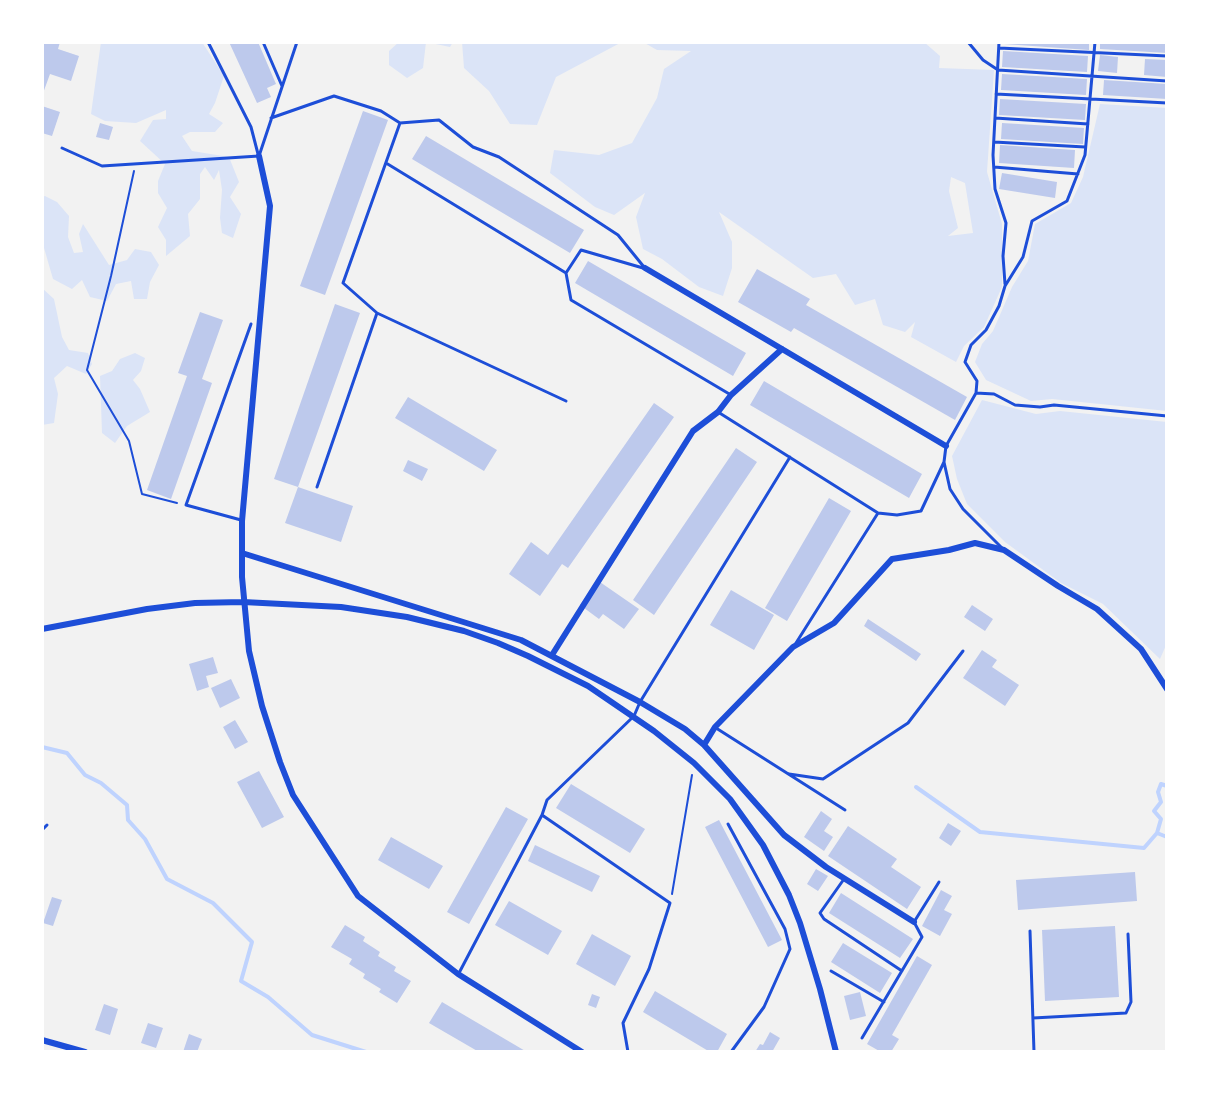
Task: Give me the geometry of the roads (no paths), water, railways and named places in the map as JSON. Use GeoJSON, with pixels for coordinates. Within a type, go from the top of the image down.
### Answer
{"type":"FeatureCollection","features":[{"type":"Feature","properties":{"kind":"street"},"geometry":{"type":"LineString","coordinates":[[259,156],[270,206],[242,521],[243,602],[249,651],[262,706],[293,795],[358,896],[458,974],[582,1052]]}},
{"type":"Feature","properties":{"kind":"street"},"geometry":{"type":"LineString","coordinates":[[645,268],[946,446]]}},
{"type":"Feature","properties":{"kind":"street"},"geometry":{"type":"LineString","coordinates":[[552,655],[693,431],[718,412],[731,395],[782,349]]}},
{"type":"Feature","properties":{"kind":"street"},"geometry":{"type":"LineString","coordinates":[[704,745],[715,727],[793,647],[834,623],[892,559],[949,550],[975,543],[1004,550],[1097,609],[1141,649],[1167,689]]}},
{"type":"Feature","properties":{"kind":"street"},"geometry":{"type":"LineString","coordinates":[[243,553],[521,640],[640,702],[685,729],[704,745],[784,835],[844,879],[914,922]]}},
{"type":"Feature","properties":{"kind":"street"},"geometry":{"type":"LineString","coordinates":[[42,629],[172,605],[243,602],[306,604],[377,611],[464,631],[498,643],[588,686],[634,716],[694,763],[730,799],[752,830],[789,896],[800,923],[836,1052]]}},
{"type":"Feature","properties":{"kind":"street"},"geometry":{"type":"LineString","coordinates":[[42,1040],[86,1052]]}},
{"type":"Feature","properties":{"kind":"lane"},"geometry":{"type":"LineString","coordinates":[[208,42],[251,127],[259,156]]}},
{"type":"Feature","properties":{"kind":"lane"},"geometry":{"type":"LineString","coordinates":[[262,42],[282,86]]}},
{"type":"Feature","properties":{"kind":"lane"},"geometry":{"type":"LineString","coordinates":[[259,156],[297,42]]}},
{"type":"Feature","properties":{"kind":"lane"},"geometry":{"type":"LineString","coordinates":[[968,42],[983,60],[998,70],[1167,81]]}},
{"type":"Feature","properties":{"kind":"lane"},"geometry":{"type":"LineString","coordinates":[[999,42],[994,167],[995,189],[1006,223],[1003,256],[1005,286]]}},
{"type":"Feature","properties":{"kind":"lane"},"geometry":{"type":"LineString","coordinates":[[718,412],[878,513],[897,515],[921,511],[944,462],[946,446],[976,393],[977,381],[965,362],[971,345],[986,330],[995,314],[1005,286],[1023,257],[1032,221],[1067,201],[1078,174],[1085,155],[1095,42]]}},
{"type":"Feature","properties":{"kind":"lane"},"geometry":{"type":"LineString","coordinates":[[999,48],[1167,56]]}},
{"type":"Feature","properties":{"kind":"lane"},"geometry":{"type":"LineString","coordinates":[[996,94],[1167,103]]}},
{"type":"Feature","properties":{"kind":"lane"},"geometry":{"type":"LineString","coordinates":[[272,118],[334,96],[381,111],[400,123],[439,120],[472,147],[499,158],[618,235],[645,268]]}},
{"type":"Feature","properties":{"kind":"lane"},"geometry":{"type":"LineString","coordinates":[[995,118],[1088,124]]}},
{"type":"Feature","properties":{"kind":"lane"},"geometry":{"type":"LineString","coordinates":[[400,123],[343,283],[377,314],[566,401]]}},
{"type":"Feature","properties":{"kind":"lane"},"geometry":{"type":"LineString","coordinates":[[994,141],[1085,147]]}},
{"type":"Feature","properties":{"kind":"lane"},"geometry":{"type":"LineString","coordinates":[[62,148],[102,166],[135,166],[259,156]]}},
{"type":"Feature","properties":{"kind":"lane"},"geometry":{"type":"LineString","coordinates":[[386,163],[566,273]]}},
{"type":"Feature","properties":{"kind":"lane"},"geometry":{"type":"LineString","coordinates":[[994,167],[1078,174]]}},
{"type":"Feature","properties":{"kind":"lane"},"geometry":{"type":"LineString","coordinates":[[645,268],[581,250],[566,273],[571,300],[731,395]]}},
{"type":"Feature","properties":{"kind":"lane"},"geometry":{"type":"LineString","coordinates":[[317,488],[377,314]]}},
{"type":"Feature","properties":{"kind":"lane"},"geometry":{"type":"LineString","coordinates":[[242,521],[186,505],[251,324]]}},
{"type":"Feature","properties":{"kind":"lane"},"geometry":{"type":"LineString","coordinates":[[976,393],[994,394],[1015,405],[1041,407],[1054,405],[1167,416]]}},
{"type":"Feature","properties":{"kind":"lane"},"geometry":{"type":"LineString","coordinates":[[458,974],[542,815],[547,800],[634,716],[640,702],[790,457]]}},
{"type":"Feature","properties":{"kind":"lane"},"geometry":{"type":"LineString","coordinates":[[944,462],[950,489],[963,509],[1004,550]]}},
{"type":"Feature","properties":{"kind":"lane"},"geometry":{"type":"LineString","coordinates":[[793,647],[878,513]]}},
{"type":"Feature","properties":{"kind":"lane"},"geometry":{"type":"LineString","coordinates":[[789,774],[823,779],[908,723],[963,651]]}},
{"type":"Feature","properties":{"kind":"lane"},"geometry":{"type":"LineString","coordinates":[[715,727],[845,810]]}},
{"type":"Feature","properties":{"kind":"lane"},"geometry":{"type":"LineString","coordinates":[[542,815],[670,903],[649,969],[623,1023],[628,1052]]}},
{"type":"Feature","properties":{"kind":"lane"},"geometry":{"type":"LineString","coordinates":[[728,824],[785,929],[790,950],[764,1006],[731,1052]]}},
{"type":"Feature","properties":{"kind":"lane"},"geometry":{"type":"LineString","coordinates":[[42,830],[47,825]]}},
{"type":"Feature","properties":{"kind":"lane"},"geometry":{"type":"LineString","coordinates":[[844,879],[820,913],[824,919],[902,971]]}},
{"type":"Feature","properties":{"kind":"lane"},"geometry":{"type":"LineString","coordinates":[[862,1038],[922,937],[914,922],[939,882]]}},
{"type":"Feature","properties":{"kind":"lane"},"geometry":{"type":"LineString","coordinates":[[1030,931],[1034,1052]]}},
{"type":"Feature","properties":{"kind":"lane"},"geometry":{"type":"LineString","coordinates":[[1033,1018],[1126,1012],[1131,1002],[1128,934]]}},
{"type":"Feature","properties":{"kind":"lane"},"geometry":{"type":"LineString","coordinates":[[831,970],[884,1002]]}},
{"type":"Feature","properties":{"kind":"waterway"},"geometry":{"type":"LineString","coordinates":[[42,747],[67,753],[85,775],[101,783],[127,805],[128,820],[145,839],[167,879],[213,903],[252,942],[241,981],[268,997],[312,1035],[366,1052]]}},
{"type":"Feature","properties":{"kind":"waterway"},"geometry":{"type":"LineString","coordinates":[[1167,786],[1161,784],[1158,792],[1161,802],[1154,811],[1161,819],[1157,833],[1167,837]]}},
{"type":"Feature","properties":{"kind":"waterway"},"geometry":{"type":"LineString","coordinates":[[916,787],[980,832],[1144,848],[1157,833]]}}]}
